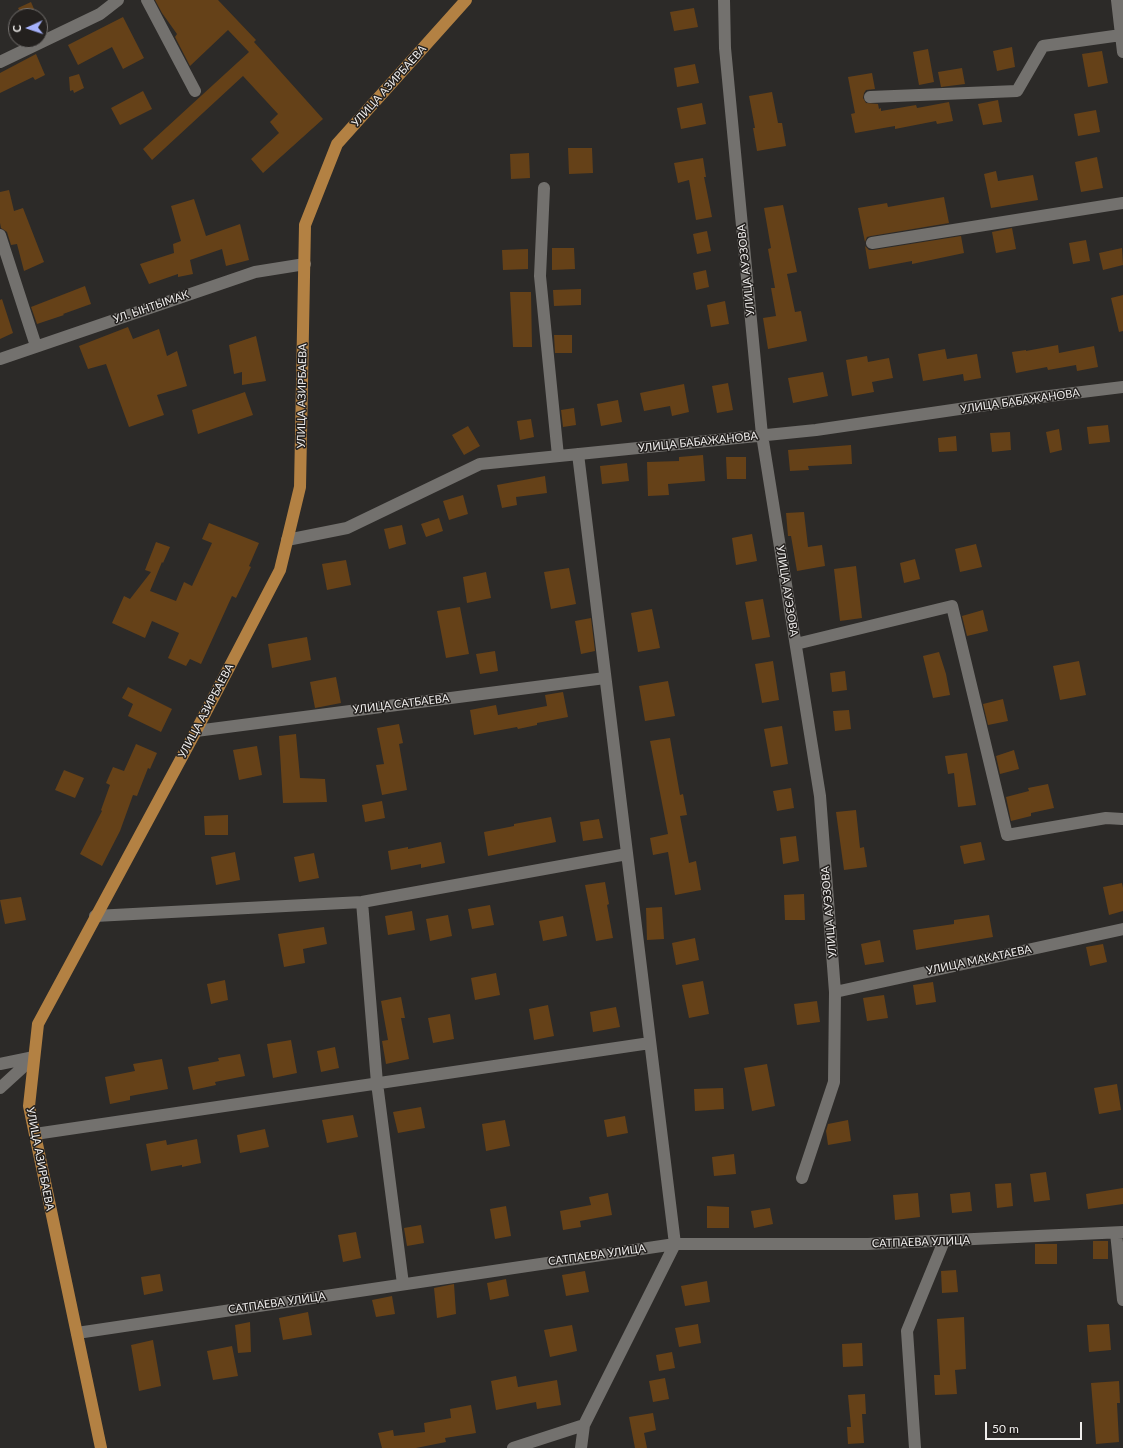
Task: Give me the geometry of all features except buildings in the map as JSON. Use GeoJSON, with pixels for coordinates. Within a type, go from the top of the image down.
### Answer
{"type":"FeatureCollection","features":[{"type":"Feature","properties":{"kind":"main road","name":"УЛИЦА АЗИРБАЕВА"},"geometry":{"type":"LineString","coordinates":[[101,1448],[29,1106],[38,1024],[196,731],[280,570],[300,487],[305,225],[337,144],[466,0]]}},
{"type":"Feature","properties":{"kind":"street"},"geometry":{"type":"LineString","coordinates":[[0,62],[100,14],[118,0]]}},
{"type":"Feature","properties":{"kind":"street"},"geometry":{"type":"LineString","coordinates":[[147,0],[195,91]]}},
{"type":"Feature","properties":{"kind":"street","name":"УЛИЦА АУЭЗОВА"},"geometry":{"type":"LineString","coordinates":[[724,0],[725,48],[762,435],[820,796],[835,992],[834,1082],[802,1178]]}},
{"type":"Feature","properties":{"kind":"street"},"geometry":{"type":"LineString","coordinates":[[1117,0],[1123,52]]}},
{"type":"Feature","properties":{"kind":"street"},"geometry":{"type":"LineString","coordinates":[[870,98],[1017,91],[1043,46],[1121,35]]}},
{"type":"Feature","properties":{"kind":"street"},"geometry":{"type":"LineString","coordinates":[[544,188],[540,276],[558,456]]}},
{"type":"Feature","properties":{"kind":"street"},"geometry":{"type":"LineString","coordinates":[[872,243],[1123,203]]}},
{"type":"Feature","properties":{"kind":"street"},"geometry":{"type":"LineString","coordinates":[[0,235],[36,346]]}},
{"type":"Feature","properties":{"kind":"street","name":"УЛ. ЫНТЫМАК"},"geometry":{"type":"LineString","coordinates":[[0,358],[255,272],[305,264]]}},
{"type":"Feature","properties":{"kind":"street","name":"УЛИЦА БАБАЖАНОВА"},"geometry":{"type":"LineString","coordinates":[[287,540],[347,528],[480,464],[816,430],[1041,397],[1123,387]]}},
{"type":"Feature","properties":{"kind":"street"},"geometry":{"type":"LineString","coordinates":[[578,454],[675,1244],[584,1425],[581,1448]]}},
{"type":"Feature","properties":{"kind":"street"},"geometry":{"type":"LineString","coordinates":[[796,644],[952,606],[1007,835],[1106,818],[1123,819]]}},
{"type":"Feature","properties":{"kind":"street","name":"УЛИЦА САТБАЕВА"},"geometry":{"type":"LineString","coordinates":[[196,731],[605,678]]}},
{"type":"Feature","properties":{"kind":"street"},"geometry":{"type":"LineString","coordinates":[[95,916],[362,902],[627,854]]}},
{"type":"Feature","properties":{"kind":"street"},"geometry":{"type":"LineString","coordinates":[[362,902],[377,1084],[402,1284]]}},
{"type":"Feature","properties":{"kind":"street","name":"УЛИЦА МАКАТАЕВА"},"geometry":{"type":"LineString","coordinates":[[835,992],[1123,929]]}},
{"type":"Feature","properties":{"kind":"street"},"geometry":{"type":"LineString","coordinates":[[35,1134],[650,1043]]}},
{"type":"Feature","properties":{"kind":"street"},"geometry":{"type":"LineString","coordinates":[[0,1064],[34,1057]]}},
{"type":"Feature","properties":{"kind":"street"},"geometry":{"type":"LineString","coordinates":[[0,1088],[34,1057]]}},
{"type":"Feature","properties":{"kind":"street"},"geometry":{"type":"LineString","coordinates":[[1120,1232],[1123,1300]]}},
{"type":"Feature","properties":{"kind":"street","name":"САТПАЕВА УЛИЦА"},"geometry":{"type":"LineString","coordinates":[[76,1333],[675,1244],[868,1244],[1120,1232]]}},
{"type":"Feature","properties":{"kind":"street"},"geometry":{"type":"LineString","coordinates":[[915,1448],[907,1331],[944,1241]]}},
{"type":"Feature","properties":{"kind":"street"},"geometry":{"type":"LineString","coordinates":[[513,1448],[584,1425]]}}]}
